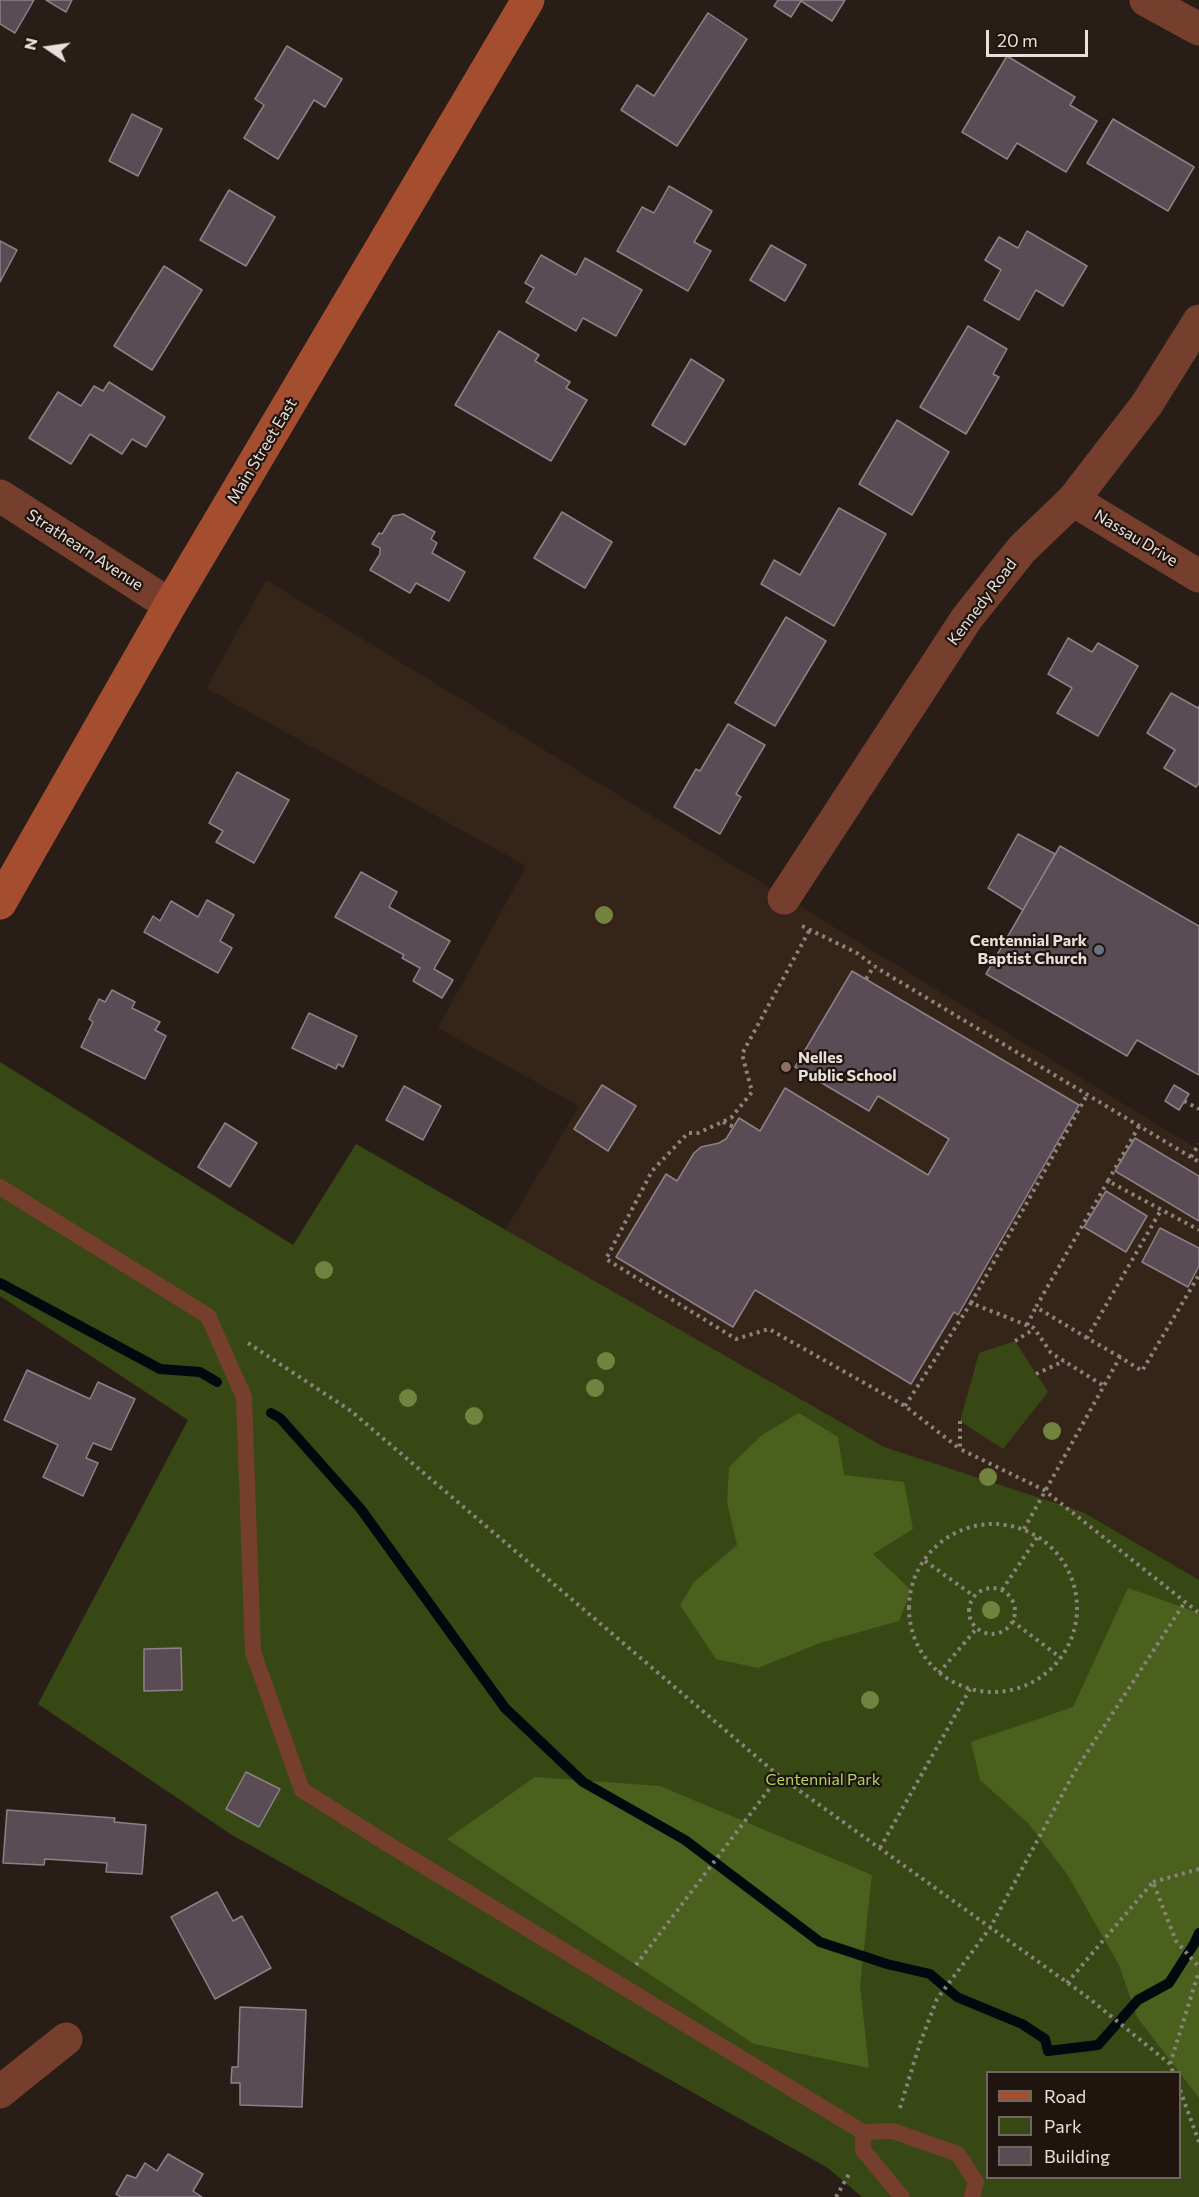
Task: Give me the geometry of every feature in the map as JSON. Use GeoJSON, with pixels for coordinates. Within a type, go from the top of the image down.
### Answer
{"type":"FeatureCollection","features":[{"type":"Feature","properties":{"kind":"main road","name":"Main Street East"},"geometry":{"type":"LineString","coordinates":[[0,903],[170,604],[528,0]]}},
{"type":"Feature","properties":{"kind":"street"},"geometry":{"type":"LineString","coordinates":[[1146,0],[1196,21]]}},
{"type":"Feature","properties":{"kind":"street","name":"Kennedy Road"},"geometry":{"type":"LineString","coordinates":[[789,910],[966,618],[1022,549],[1073,500],[1147,404],[1199,321]]}},
{"type":"Feature","properties":{"kind":"street","name":"Strathearn Avenue"},"geometry":{"type":"LineString","coordinates":[[0,496],[170,604]]}},
{"type":"Feature","properties":{"kind":"street","name":"Nassau Drive"},"geometry":{"type":"LineString","coordinates":[[1073,500],[1199,576]]}},
{"type":"Feature","properties":{"kind":"street"},"geometry":{"type":"LineString","coordinates":[[0,2092],[66,2039]]}},
{"type":"Feature","properties":{"kind":"lane"},"geometry":{"type":"LineString","coordinates":[[0,1186],[208,1316],[244,1397],[253,1652],[302,1790],[863,2132],[893,2131],[958,2154],[976,2182],[972,2197]]}},
{"type":"Feature","properties":{"kind":"lane"},"geometry":{"type":"LineString","coordinates":[[863,2132],[863,2150],[902,2197]]}},
{"type":"Feature","properties":{"kind":"path"},"geometry":{"type":"LineString","coordinates":[[789,910],[809,931],[856,953],[1199,1162]]}},
{"type":"Feature","properties":{"kind":"path"},"geometry":{"type":"LineString","coordinates":[[809,931],[742,1054],[752,1092],[731,1118],[698,1133],[688,1133],[652,1171],[606,1259],[736,1339],[769,1329],[905,1406],[960,1449],[1044,1490],[1199,1613]]}},
{"type":"Feature","properties":{"kind":"path"},"geometry":{"type":"LineString","coordinates":[[866,979],[874,966]]}},
{"type":"Feature","properties":{"kind":"path"},"geometry":{"type":"LineString","coordinates":[[905,1406],[971,1303],[987,1269],[1087,1095]]}},
{"type":"Feature","properties":{"kind":"path"},"geometry":{"type":"LineString","coordinates":[[1184,1101],[1199,1109]]}},
{"type":"Feature","properties":{"kind":"path"},"geometry":{"type":"LineString","coordinates":[[722,1122],[734,1127]]}},
{"type":"Feature","properties":{"kind":"path"},"geometry":{"type":"LineString","coordinates":[[1027,1325],[1138,1126]]}},
{"type":"Feature","properties":{"kind":"path"},"geometry":{"type":"LineString","coordinates":[[1191,1157],[1199,1143]]}},
{"type":"Feature","properties":{"kind":"path"},"geometry":{"type":"LineString","coordinates":[[1108,1181],[1199,1230]]}},
{"type":"Feature","properties":{"kind":"path"},"geometry":{"type":"LineString","coordinates":[[1087,1338],[1161,1210]]}},
{"type":"Feature","properties":{"kind":"path"},"geometry":{"type":"LineString","coordinates":[[1036,1307],[1142,1371],[1199,1275]]}},
{"type":"Feature","properties":{"kind":"path"},"geometry":{"type":"LineString","coordinates":[[971,1303],[1034,1328],[1051,1353],[1104,1386]]}},
{"type":"Feature","properties":{"kind":"path"},"geometry":{"type":"LineString","coordinates":[[208,1316],[351,1411],[779,1776],[1086,1996],[1170,2064],[1172,2071]]}},
{"type":"Feature","properties":{"kind":"path"},"geometry":{"type":"LineString","coordinates":[[1015,1341],[1034,1328]]}},
{"type":"Feature","properties":{"kind":"path"},"geometry":{"type":"LineString","coordinates":[[1024,1529],[1120,1357]]}},
{"type":"Feature","properties":{"kind":"path"},"geometry":{"type":"LineString","coordinates":[[1036,1374],[1065,1360]]}},
{"type":"Feature","properties":{"kind":"path"},"geometry":{"type":"LineString","coordinates":[[960,1421],[960,1449]]}},
{"type":"Feature","properties":{"kind":"path"},"geometry":{"type":"LineString","coordinates":[[1000,1523],[1024,1529],[1038,1536],[1056,1551],[1069,1570],[1076,1592],[1077,1615],[1072,1638],[1060,1658],[1043,1676],[1020,1688],[995,1692],[970,1689],[954,1683],[939,1673],[924,1656],[913,1635],[909,1613],[911,1590],[933,1548],[953,1534],[976,1525],[1000,1523]]}},
{"type":"Feature","properties":{"kind":"path"},"geometry":{"type":"LineString","coordinates":[[1002,1590],[1038,1536]]}},
{"type":"Feature","properties":{"kind":"path"},"geometry":{"type":"LineString","coordinates":[[925,1561],[974,1596]]}},
{"type":"Feature","properties":{"kind":"path"},"geometry":{"type":"LineString","coordinates":[[990,1588],[1002,1590],[1011,1597],[1014,1604],[1015,1611],[1012,1621],[1005,1630],[998,1633],[991,1634],[977,1628],[970,1616],[969,1608],[974,1596],[990,1588]]}},
{"type":"Feature","properties":{"kind":"path"},"geometry":{"type":"LineString","coordinates":[[893,2131],[920,2043],[937,1999],[990,1928],[1075,1771],[1185,1602]]}},
{"type":"Feature","properties":{"kind":"path"},"geometry":{"type":"LineString","coordinates":[[1012,1621],[1060,1658]]}},
{"type":"Feature","properties":{"kind":"path"},"geometry":{"type":"LineString","coordinates":[[939,1673],[977,1628]]}},
{"type":"Feature","properties":{"kind":"path"},"geometry":{"type":"LineString","coordinates":[[880,1848],[970,1689]]}},
{"type":"Feature","properties":{"kind":"path"},"geometry":{"type":"LineString","coordinates":[[640,1959],[779,1776]]}},
{"type":"Feature","properties":{"kind":"path"},"geometry":{"type":"LineString","coordinates":[[1067,1983],[1153,1882],[1199,1869]]}},
{"type":"Feature","properties":{"kind":"path"},"geometry":{"type":"LineString","coordinates":[[1153,1882],[1176,1941],[1199,1969],[1170,2064]]}},
{"type":"Feature","properties":{"kind":"path"},"geometry":{"type":"LineString","coordinates":[[1181,2095],[1199,2142]]}},
{"type":"Feature","properties":{"kind":"path"},"geometry":{"type":"LineString","coordinates":[[836,2197],[852,2169]]}},
{"type":"Feature","properties":{"kind":"shaded area","name":"Nelles Public School"},"geometry":{"type":"Polygon","coordinates":[[[266,580],[1199,1150],[1199,1580],[1083,1512],[884,1448],[505,1230],[579,1106],[438,1028],[526,866],[206,688],[266,580]]]}},
{"type":"Feature","properties":{"kind":"green space","name":"Centennial Park"},"geometry":{"type":"Polygon","coordinates":[[[0,1062],[293,1245],[356,1144],[884,1447],[1083,1512],[1199,1580],[1199,2197],[862,2197],[828,2168],[232,1835],[38,1704],[188,1420],[0,1296],[0,1062]]]}},
{"type":"Feature","properties":{"kind":"green space"},"geometry":{"type":"Polygon","coordinates":[[[1015,1341],[1048,1392],[1003,1449],[960,1421],[979,1353],[1015,1341]]]}},
{"type":"Feature","properties":{"kind":"green space"},"geometry":{"type":"Polygon","coordinates":[[[799,1413],[838,1437],[844,1475],[904,1482],[913,1529],[873,1554],[911,1590],[899,1621],[820,1643],[758,1668],[716,1659],[680,1605],[694,1582],[737,1545],[727,1502],[729,1467],[762,1435],[799,1413]]]}},
{"type":"Feature","properties":{"kind":"green space"},"geometry":{"type":"Polygon","coordinates":[[[1128,1588],[1199,1613],[1199,2098],[1181,2074],[1181,2071],[1178,2071],[1137,2017],[1119,1965],[1067,1874],[1028,1823],[980,1780],[971,1742],[1073,1707],[1128,1588]]]}},
{"type":"Feature","properties":{"kind":"green space"},"geometry":{"type":"Polygon","coordinates":[[[535,1777],[660,1786],[872,1875],[860,1985],[869,2068],[754,2044],[447,1839],[535,1777]]]}},
{"type":"Feature","properties":{"kind":"building"},"geometry":{"type":"Polygon","coordinates":[[[0,0],[34,0],[15,33],[0,24],[0,0]]]}},
{"type":"Feature","properties":{"kind":"building"},"geometry":{"type":"Polygon","coordinates":[[[46,0],[72,0],[66,12],[46,0]]]}},
{"type":"Feature","properties":{"kind":"building"},"geometry":{"type":"Polygon","coordinates":[[[778,0],[845,0],[832,21],[801,1],[791,17],[774,6],[778,0]]]}},
{"type":"Feature","properties":{"kind":"building"},"geometry":{"type":"Polygon","coordinates":[[[708,13],[747,39],[677,146],[621,110],[637,85],[654,96],[708,13]]]}},
{"type":"Feature","properties":{"kind":"building"},"geometry":{"type":"Polygon","coordinates":[[[287,46],[342,79],[325,107],[314,100],[278,159],[244,138],[264,105],[255,99],[287,46]]]}},
{"type":"Feature","properties":{"kind":"building"},"geometry":{"type":"Polygon","coordinates":[[[1007,56],[1075,97],[1070,105],[1097,121],[1066,172],[1017,143],[1007,159],[962,132],[1007,56]]]}},
{"type":"Feature","properties":{"kind":"building"},"geometry":{"type":"Polygon","coordinates":[[[132,114],[162,129],[138,176],[109,161],[132,114]]]}},
{"type":"Feature","properties":{"kind":"building"},"geometry":{"type":"Polygon","coordinates":[[[1113,119],[1194,167],[1168,211],[1087,163],[1113,119]]]}},
{"type":"Feature","properties":{"kind":"building"},"geometry":{"type":"Polygon","coordinates":[[[669,186],[712,211],[694,242],[711,251],[688,291],[617,251],[642,207],[654,213],[669,186]]]}},
{"type":"Feature","properties":{"kind":"building"},"geometry":{"type":"Polygon","coordinates":[[[229,190],[275,217],[246,266],[200,240],[229,190]]]}},
{"type":"Feature","properties":{"kind":"building"},"geometry":{"type":"Polygon","coordinates":[[[1027,231],[1087,266],[1063,306],[1036,290],[1019,320],[984,300],[1001,270],[985,260],[999,237],[1018,248],[1027,231]]]}},
{"type":"Feature","properties":{"kind":"building"},"geometry":{"type":"Polygon","coordinates":[[[0,241],[17,250],[0,282],[0,241]]]}},
{"type":"Feature","properties":{"kind":"building"},"geometry":{"type":"Polygon","coordinates":[[[771,245],[806,265],[785,301],[750,280],[771,245]]]}},
{"type":"Feature","properties":{"kind":"building"},"geometry":{"type":"Polygon","coordinates":[[[541,255],[576,275],[585,258],[642,290],[616,336],[583,318],[576,331],[526,302],[534,288],[525,283],[541,255]]]}},
{"type":"Feature","properties":{"kind":"building"},"geometry":{"type":"Polygon","coordinates":[[[164,266],[202,290],[152,370],[114,346],[164,266]]]}},
{"type":"Feature","properties":{"kind":"building"},"geometry":{"type":"Polygon","coordinates":[[[968,326],[1007,349],[993,374],[999,377],[966,434],[920,407],[968,326]]]}},
{"type":"Feature","properties":{"kind":"building"},"geometry":{"type":"Polygon","coordinates":[[[499,331],[539,355],[535,361],[570,382],[566,388],[587,400],[551,461],[455,405],[499,331]]]}},
{"type":"Feature","properties":{"kind":"building"},"geometry":{"type":"Polygon","coordinates":[[[691,359],[724,380],[685,445],[652,425],[691,359]]]}},
{"type":"Feature","properties":{"kind":"building"},"geometry":{"type":"Polygon","coordinates":[[[109,382],[165,417],[146,447],[132,439],[122,454],[90,434],[71,464],[29,438],[58,392],[81,406],[94,386],[103,391],[109,382]]]}},
{"type":"Feature","properties":{"kind":"building"},"geometry":{"type":"Polygon","coordinates":[[[897,420],[949,452],[912,515],[859,484],[897,420]]]}},
{"type":"Feature","properties":{"kind":"building"},"geometry":{"type":"Polygon","coordinates":[[[839,508],[886,534],[834,626],[761,584],[774,560],[800,575],[839,508]]]}},
{"type":"Feature","properties":{"kind":"building"},"geometry":{"type":"Polygon","coordinates":[[[562,512],[612,542],[585,588],[534,558],[562,512]]]}},
{"type":"Feature","properties":{"kind":"building"},"geometry":{"type":"Polygon","coordinates":[[[403,514],[435,532],[431,539],[437,543],[432,553],[465,572],[449,601],[416,583],[410,593],[370,570],[380,554],[380,548],[372,544],[379,533],[382,534],[393,516],[403,514]]]}},
{"type":"Feature","properties":{"kind":"building"},"geometry":{"type":"Polygon","coordinates":[[[786,617],[826,641],[775,726],[735,703],[786,617]]]}},
{"type":"Feature","properties":{"kind":"building"},"geometry":{"type":"Polygon","coordinates":[[[1068,638],[1092,652],[1098,643],[1138,666],[1098,736],[1057,713],[1072,688],[1048,674],[1068,638]]]}},
{"type":"Feature","properties":{"kind":"building"},"geometry":{"type":"Polygon","coordinates":[[[1171,693],[1198,708],[1199,706],[1199,783],[1196,787],[1164,768],[1175,750],[1147,733],[1171,693]]]}},
{"type":"Feature","properties":{"kind":"building"},"geometry":{"type":"Polygon","coordinates":[[[728,724],[765,745],[736,794],[741,797],[720,834],[674,807],[696,769],[700,771],[728,724]]]}},
{"type":"Feature","properties":{"kind":"building"},"geometry":{"type":"Polygon","coordinates":[[[237,772],[289,800],[254,863],[216,842],[223,831],[209,823],[237,772]]]}},
{"type":"Feature","properties":{"kind":"building"},"geometry":{"type":"Polygon","coordinates":[[[1018,834],[1055,854],[1023,910],[988,888],[1018,834]]]}},
{"type":"Feature","properties":{"kind":"building","name":"Centennial Park Baptist Church"},"geometry":{"type":"Polygon","coordinates":[[[1060,846],[1199,926],[1199,1075],[1137,1040],[1127,1056],[986,974],[1060,846]]]}},
{"type":"Feature","properties":{"kind":"building"},"geometry":{"type":"Polygon","coordinates":[[[361,872],[397,892],[389,907],[450,941],[434,969],[453,980],[442,998],[413,981],[420,968],[402,958],[404,955],[335,917],[361,872]]]}},
{"type":"Feature","properties":{"kind":"building"},"geometry":{"type":"Polygon","coordinates":[[[207,900],[234,915],[220,941],[232,948],[218,973],[144,932],[153,916],[160,921],[171,901],[198,917],[207,900]]]}},
{"type":"Feature","properties":{"kind":"building"},"geometry":{"type":"Polygon","coordinates":[[[852,971],[1079,1105],[958,1315],[954,1312],[911,1384],[755,1290],[733,1327],[616,1257],[666,1174],[677,1181],[694,1153],[701,1147],[726,1139],[739,1118],[760,1131],[785,1088],[928,1175],[949,1139],[878,1096],[869,1111],[795,1067],[852,971]]]}},
{"type":"Feature","properties":{"kind":"building"},"geometry":{"type":"Polygon","coordinates":[[[112,990],[135,1002],[132,1008],[160,1022],[155,1030],[166,1036],[145,1079],[81,1047],[93,1022],[89,1019],[99,999],[105,1002],[112,990]]]}},
{"type":"Feature","properties":{"kind":"building"},"geometry":{"type":"Polygon","coordinates":[[[309,1013],[357,1036],[343,1067],[338,1064],[336,1069],[292,1048],[309,1013]]]}},
{"type":"Feature","properties":{"kind":"building"},"geometry":{"type":"Polygon","coordinates":[[[602,1085],[636,1106],[608,1151],[574,1129],[602,1085]]]}},
{"type":"Feature","properties":{"kind":"building"},"geometry":{"type":"Polygon","coordinates":[[[1174,1085],[1189,1094],[1179,1110],[1165,1101],[1174,1085]]]}},
{"type":"Feature","properties":{"kind":"building"},"geometry":{"type":"Polygon","coordinates":[[[404,1086],[441,1106],[423,1140],[386,1120],[404,1086]]]}},
{"type":"Feature","properties":{"kind":"building"},"geometry":{"type":"Polygon","coordinates":[[[225,1123],[257,1143],[230,1187],[198,1167],[225,1123]]]}},
{"type":"Feature","properties":{"kind":"building"},"geometry":{"type":"Polygon","coordinates":[[[1135,1138],[1199,1176],[1199,1221],[1115,1171],[1135,1138]]]}},
{"type":"Feature","properties":{"kind":"building"},"geometry":{"type":"Polygon","coordinates":[[[1106,1191],[1147,1216],[1126,1252],[1084,1227],[1106,1191]]]}},
{"type":"Feature","properties":{"kind":"building"},"geometry":{"type":"Polygon","coordinates":[[[1160,1228],[1199,1248],[1199,1266],[1188,1287],[1142,1262],[1160,1228]]]}},
{"type":"Feature","properties":{"kind":"building"},"geometry":{"type":"Polygon","coordinates":[[[27,1370],[90,1399],[98,1382],[135,1399],[111,1450],[93,1443],[86,1458],[98,1463],[83,1496],[43,1477],[58,1445],[4,1420],[27,1370]]]}},
{"type":"Feature","properties":{"kind":"building"},"geometry":{"type":"Polygon","coordinates":[[[181,1648],[182,1690],[144,1691],[144,1649],[181,1648]]]}},
{"type":"Feature","properties":{"kind":"building"},"geometry":{"type":"Polygon","coordinates":[[[246,1772],[280,1789],[259,1827],[226,1809],[246,1772]]]}},
{"type":"Feature","properties":{"kind":"building"},"geometry":{"type":"Polygon","coordinates":[[[7,1810],[115,1818],[114,1822],[146,1825],[142,1874],[106,1872],[107,1863],[45,1859],[44,1865],[3,1863],[7,1810]]]}},
{"type":"Feature","properties":{"kind":"building"},"geometry":{"type":"Polygon","coordinates":[[[217,1892],[233,1921],[242,1916],[271,1968],[215,1999],[171,1917],[217,1892]]]}},
{"type":"Feature","properties":{"kind":"building"},"geometry":{"type":"Polygon","coordinates":[[[240,2007],[306,2010],[302,2107],[240,2105],[240,2083],[231,2083],[232,2067],[238,2067],[240,2007]]]}},
{"type":"Feature","properties":{"kind":"building"},"geometry":{"type":"Polygon","coordinates":[[[168,2154],[203,2174],[193,2191],[202,2197],[121,2197],[116,2194],[127,2175],[136,2178],[145,2163],[157,2171],[168,2154]]]}},
{"type":"Feature","properties":{"kind":"waterway"},"geometry":{"type":"LineString","coordinates":[[0,1283],[160,1369],[200,1372],[217,1382]]}},
{"type":"Feature","properties":{"kind":"waterway"},"geometry":{"type":"LineString","coordinates":[[271,1413],[280,1418],[360,1508],[505,1708],[583,1782],[685,1840],[820,1942],[887,1964],[930,1974],[957,1997],[1022,2024],[1045,2039],[1048,2051],[1098,2045],[1138,2000],[1169,1983],[1199,1933]]}},
{"type":"Feature","properties":{"kind":"place","name":"Centennial Park Baptist Church"},"geometry":{"type":"Point","coordinates":[1099,950]}},
{"type":"Feature","properties":{"kind":"place","name":"Nelles Public School"},"geometry":{"type":"Point","coordinates":[786,1067]}}]}
